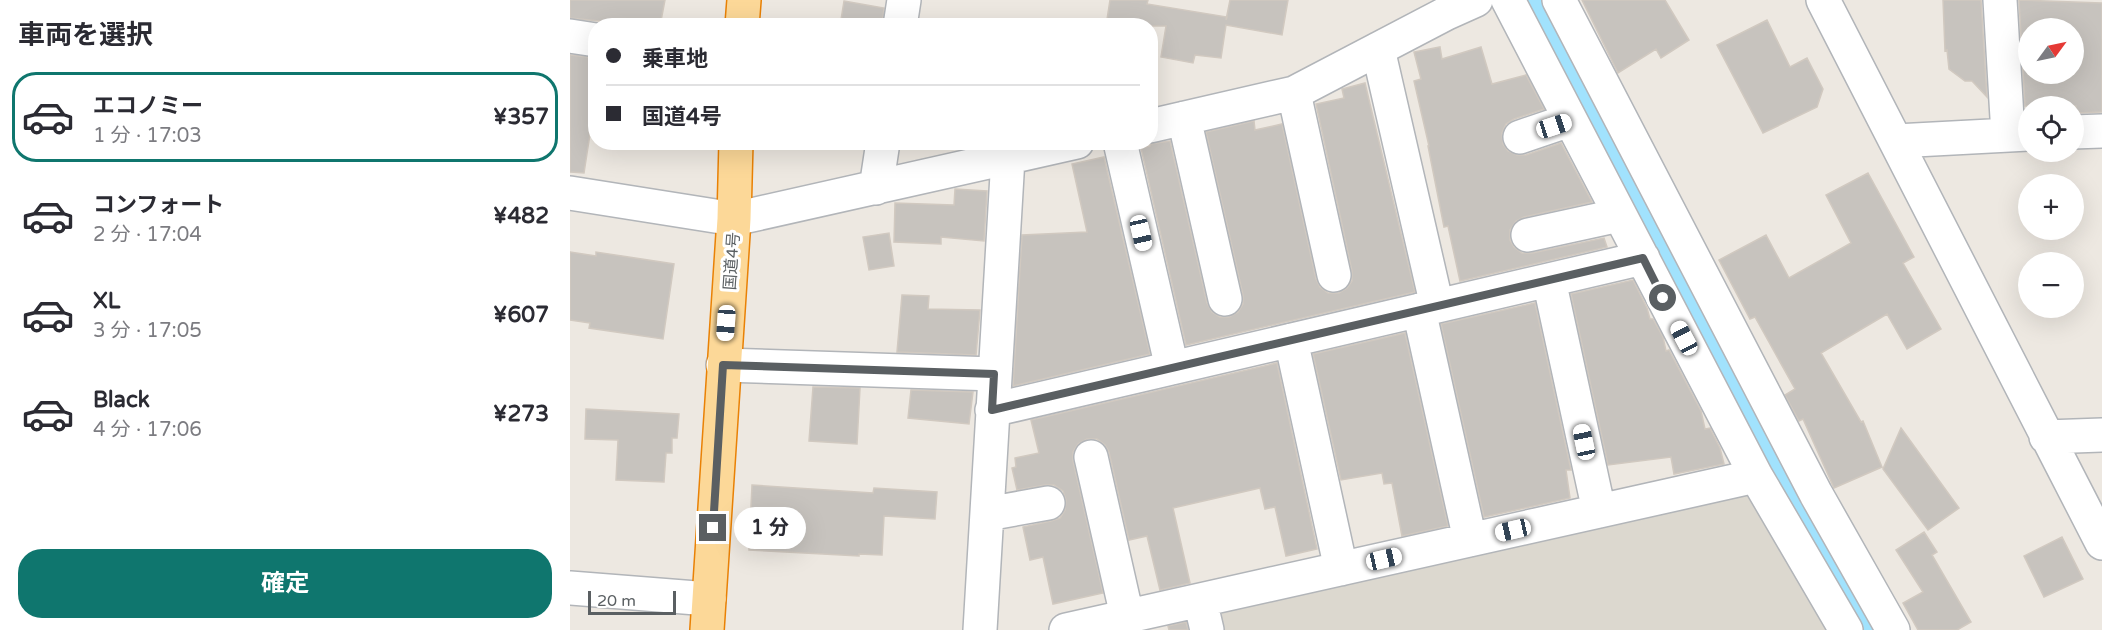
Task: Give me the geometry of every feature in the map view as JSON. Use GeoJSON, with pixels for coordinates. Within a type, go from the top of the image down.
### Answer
{"type":"FeatureCollection","features":[{"type":"Feature","properties":{"kind":"highway"},"geometry":{"type":"LineString","coordinates":[[743,18],[744,0]]}},
{"type":"Feature","properties":{"kind":"highway","name":"国道4号"},"geometry":{"type":"LineString","coordinates":[[708,614],[734,219],[736,150]]}},
{"type":"Feature","properties":{"kind":"street"},"geometry":{"type":"LineString","coordinates":[[901,18],[904,0]]}},
{"type":"Feature","properties":{"kind":"street"},"geometry":{"type":"LineString","coordinates":[[1158,124],[1294,93],[1378,49],[1440,7],[1476,0]]}},
{"type":"Feature","properties":{"kind":"street"},"geometry":{"type":"LineString","coordinates":[[1508,0],[1756,476],[1846,630]]}},
{"type":"Feature","properties":{"kind":"street"},"geometry":{"type":"LineString","coordinates":[[1558,0],[1816,494],[1893,630]]}},
{"type":"Feature","properties":{"kind":"street"},"geometry":{"type":"LineString","coordinates":[[1823,0],[2102,543]]}},
{"type":"Feature","properties":{"kind":"street"},"geometry":{"type":"LineString","coordinates":[[1896,141],[2018,134],[2000,0]]}},
{"type":"Feature","properties":{"kind":"street"},"geometry":{"type":"LineString","coordinates":[[570,36],[588,39]]}},
{"type":"Feature","properties":{"kind":"street"},"geometry":{"type":"LineString","coordinates":[[1378,49],[1470,540]]}},
{"type":"Feature","properties":{"kind":"street"},"geometry":{"type":"LineString","coordinates":[[1294,93],[1334,275]]}},
{"type":"Feature","properties":{"kind":"street"},"geometry":{"type":"LineString","coordinates":[[1184,118],[1225,299]]}},
{"type":"Feature","properties":{"kind":"street"},"geometry":{"type":"LineString","coordinates":[[1520,137],[1570,120]]}},
{"type":"Feature","properties":{"kind":"street"},"geometry":{"type":"LineString","coordinates":[[2084,132],[2102,131]]}},
{"type":"Feature","properties":{"kind":"street"},"geometry":{"type":"LineString","coordinates":[[876,188],[882,150]]}},
{"type":"Feature","properties":{"kind":"street"},"geometry":{"type":"LineString","coordinates":[[570,193],[734,219],[1042,150]]}},
{"type":"Feature","properties":{"kind":"street"},"geometry":{"type":"LineString","coordinates":[[1122,150],[1172,368]]}},
{"type":"Feature","properties":{"kind":"street"},"geometry":{"type":"LineString","coordinates":[[980,630],[1008,158]]}},
{"type":"Feature","properties":{"kind":"street"},"geometry":{"type":"LineString","coordinates":[[1528,235],[1620,215]]}},
{"type":"Feature","properties":{"kind":"street"},"geometry":{"type":"LineString","coordinates":[[992,410],[1643,258]]}},
{"type":"Feature","properties":{"kind":"street"},"geometry":{"type":"LineString","coordinates":[[1549,280],[1599,511]]}},
{"type":"Feature","properties":{"kind":"street"},"geometry":{"type":"LineString","coordinates":[[1291,340],[1341,569]]}},
{"type":"Feature","properties":{"kind":"street"},"geometry":{"type":"LineString","coordinates":[[723,365],[994,374]]}},
{"type":"Feature","properties":{"kind":"street"},"geometry":{"type":"LineString","coordinates":[[2046,437],[2102,435]]}},
{"type":"Feature","properties":{"kind":"street"},"geometry":{"type":"LineString","coordinates":[[1091,457],[1127,616]]}},
{"type":"Feature","properties":{"kind":"street"},"geometry":{"type":"LineString","coordinates":[[1066,630],[1127,616],[1204,615],[1341,569],[1756,476]]}},
{"type":"Feature","properties":{"kind":"street"},"geometry":{"type":"LineString","coordinates":[[987,514],[1048,503]]}},
{"type":"Feature","properties":{"kind":"street"},"geometry":{"type":"LineString","coordinates":[[570,588],[708,614]]}},
{"type":"Feature","properties":{"kind":"shaded area"},"geometry":{"type":"Polygon","coordinates":[[[1752,494],[1834,630],[1215,630],[1210,609],[1752,494]]]}},
{"type":"Feature","properties":{"kind":"building"},"geometry":{"type":"Polygon","coordinates":[[[570,0],[665,0],[662,18],[588,18],[588,20],[570,18],[570,0]]]}},
{"type":"Feature","properties":{"kind":"building"},"geometry":{"type":"Polygon","coordinates":[[[1110,0],[1148,0],[1147,4],[1227,17],[1230,0],[1288,0],[1282,35],[1226,25],[1221,58],[1195,55],[1193,63],[1161,57],[1166,26],[1158,26],[1158,18],[1107,18],[1110,0]]]}},
{"type":"Feature","properties":{"kind":"building"},"geometry":{"type":"Polygon","coordinates":[[[1582,0],[1665,0],[1689,40],[1661,58],[1656,49],[1618,73],[1582,0]]]}},
{"type":"Feature","properties":{"kind":"building"},"geometry":{"type":"Polygon","coordinates":[[[1943,0],[1981,0],[1987,97],[1972,81],[1965,81],[1949,69],[1947,50],[1945,51],[1943,0]]]}},
{"type":"Feature","properties":{"kind":"building"},"geometry":{"type":"Polygon","coordinates":[[[2019,0],[2102,3],[2102,112],[2084,113],[2084,96],[2024,96],[2024,84],[2084,84],[2084,18],[2020,18],[2019,0]]]}},
{"type":"Feature","properties":{"kind":"building"},"geometry":{"type":"Polygon","coordinates":[[[844,1],[884,8],[883,18],[841,18],[844,1]]]}},
{"type":"Feature","properties":{"kind":"building"},"geometry":{"type":"Polygon","coordinates":[[[1767,20],[1790,67],[1807,58],[1823,89],[1817,107],[1763,133],[1717,45],[1767,20]]]}},
{"type":"Feature","properties":{"kind":"building"},"geometry":{"type":"Polygon","coordinates":[[[1440,47],[1442,59],[1481,47],[1492,84],[1526,75],[1544,109],[1506,124],[1502,133],[1503,144],[1508,151],[1517,155],[1526,155],[1561,143],[1592,202],[1524,217],[1516,221],[1510,230],[1510,240],[1514,247],[1522,253],[1532,253],[1604,238],[1607,247],[1460,281],[1448,226],[1444,227],[1414,81],[1421,79],[1414,52],[1440,47]]]}},
{"type":"Feature","properties":{"kind":"building"},"geometry":{"type":"Polygon","coordinates":[[[570,55],[588,57],[588,147],[584,173],[570,172],[570,55]]]}},
{"type":"Feature","properties":{"kind":"building"},"geometry":{"type":"Polygon","coordinates":[[[1365,83],[1415,292],[1186,345],[1141,150],[1158,150],[1158,143],[1170,141],[1207,303],[1212,312],[1220,317],[1229,317],[1238,312],[1243,304],[1243,295],[1206,132],[1254,121],[1255,130],[1282,124],[1316,279],[1320,287],[1328,293],[1339,293],[1352,281],[1352,271],[1316,104],[1344,98],[1342,89],[1365,83]]]}},
{"type":"Feature","properties":{"kind":"building"},"geometry":{"type":"Polygon","coordinates":[[[1104,157],[1150,354],[1013,386],[1022,235],[1087,232],[1072,164],[1104,157]]]}},
{"type":"Feature","properties":{"kind":"building"},"geometry":{"type":"Polygon","coordinates":[[[1868,173],[1914,257],[1903,263],[1941,329],[1907,349],[1887,314],[1821,353],[1861,422],[1863,421],[1882,467],[1834,488],[1803,419],[1799,421],[1785,395],[1795,389],[1755,317],[1750,319],[1719,260],[1766,235],[1789,278],[1851,243],[1826,195],[1868,173]]]}},
{"type":"Feature","properties":{"kind":"building"},"geometry":{"type":"Polygon","coordinates":[[[955,189],[987,191],[984,241],[941,237],[941,244],[894,242],[895,203],[954,205],[955,189]]]}},
{"type":"Feature","properties":{"kind":"building"},"geometry":{"type":"Polygon","coordinates":[[[889,233],[894,266],[869,270],[863,237],[889,233]]]}},
{"type":"Feature","properties":{"kind":"building"},"geometry":{"type":"Polygon","coordinates":[[[570,252],[596,256],[596,252],[674,264],[663,339],[589,328],[590,323],[570,320],[570,252]]]}},
{"type":"Feature","properties":{"kind":"building"},"geometry":{"type":"Polygon","coordinates":[[[1633,280],[1650,319],[1653,319],[1663,337],[1666,351],[1669,350],[1701,411],[1705,429],[1710,428],[1720,448],[1724,464],[1674,474],[1671,457],[1608,465],[1571,294],[1633,280]]]}},
{"type":"Feature","properties":{"kind":"building"},"geometry":{"type":"Polygon","coordinates":[[[902,295],[929,296],[928,309],[980,310],[976,355],[897,352],[902,295]]]}},
{"type":"Feature","properties":{"kind":"building"},"geometry":{"type":"Polygon","coordinates":[[[1535,303],[1571,470],[1566,470],[1570,498],[1484,517],[1441,324],[1535,303]]]}},
{"type":"Feature","properties":{"kind":"building"},"geometry":{"type":"Polygon","coordinates":[[[1405,333],[1448,526],[1402,536],[1392,483],[1384,484],[1382,473],[1341,480],[1313,354],[1405,333]]]}},
{"type":"Feature","properties":{"kind":"building"},"geometry":{"type":"Polygon","coordinates":[[[1277,363],[1317,549],[1286,556],[1275,507],[1265,509],[1260,488],[1173,508],[1190,583],[1160,590],[1147,536],[1129,540],[1109,452],[1105,445],[1097,439],[1087,439],[1078,444],[1073,452],[1073,461],[1103,593],[1053,604],[1043,557],[1030,560],[1023,527],[1060,518],[1065,510],[1066,500],[1063,491],[1054,485],[1017,490],[1012,468],[1016,467],[1015,458],[1039,453],[1031,420],[1277,363]]]}},
{"type":"Feature","properties":{"kind":"building"},"geometry":{"type":"Polygon","coordinates":[[[813,387],[860,388],[857,444],[809,441],[813,387]]]}},
{"type":"Feature","properties":{"kind":"building"},"geometry":{"type":"Polygon","coordinates":[[[911,390],[973,392],[969,424],[908,418],[911,390]]]}},
{"type":"Feature","properties":{"kind":"building"},"geometry":{"type":"Polygon","coordinates":[[[586,409],[679,414],[677,438],[672,438],[672,453],[666,453],[664,482],[616,480],[618,440],[585,439],[586,409]]]}},
{"type":"Feature","properties":{"kind":"building"},"geometry":{"type":"Polygon","coordinates":[[[1901,428],[1959,508],[1928,530],[1883,469],[1901,428]]]}},
{"type":"Feature","properties":{"kind":"building"},"geometry":{"type":"Polygon","coordinates":[[[752,485],[873,493],[874,488],[937,492],[935,519],[884,516],[882,555],[859,554],[859,556],[749,550],[752,485]]]}},
{"type":"Feature","properties":{"kind":"building"},"geometry":{"type":"Polygon","coordinates":[[[1924,532],[1937,552],[1932,555],[1971,622],[1957,630],[1918,630],[1903,603],[1923,592],[1896,550],[1924,532]]]}},
{"type":"Feature","properties":{"kind":"building"},"geometry":{"type":"Polygon","coordinates":[[[2062,537],[2083,579],[2044,597],[2024,556],[2062,537]]]}},
{"type":"Feature","properties":{"kind":"building"},"geometry":{"type":"Polygon","coordinates":[[[1186,622],[1188,630],[1169,630],[1168,626],[1186,622]]]}},
{"type":"Feature","properties":{"kind":"waterway"},"geometry":{"type":"LineString","coordinates":[[1540,0],[1792,497],[1870,630]]}},
{"type":"Feature","properties":{"kind":"route"},"geometry":{"type":"LineString","coordinates":[[713,528],[723,365],[994,374],[992,410],[1643,258],[1663,298]]}}]}
